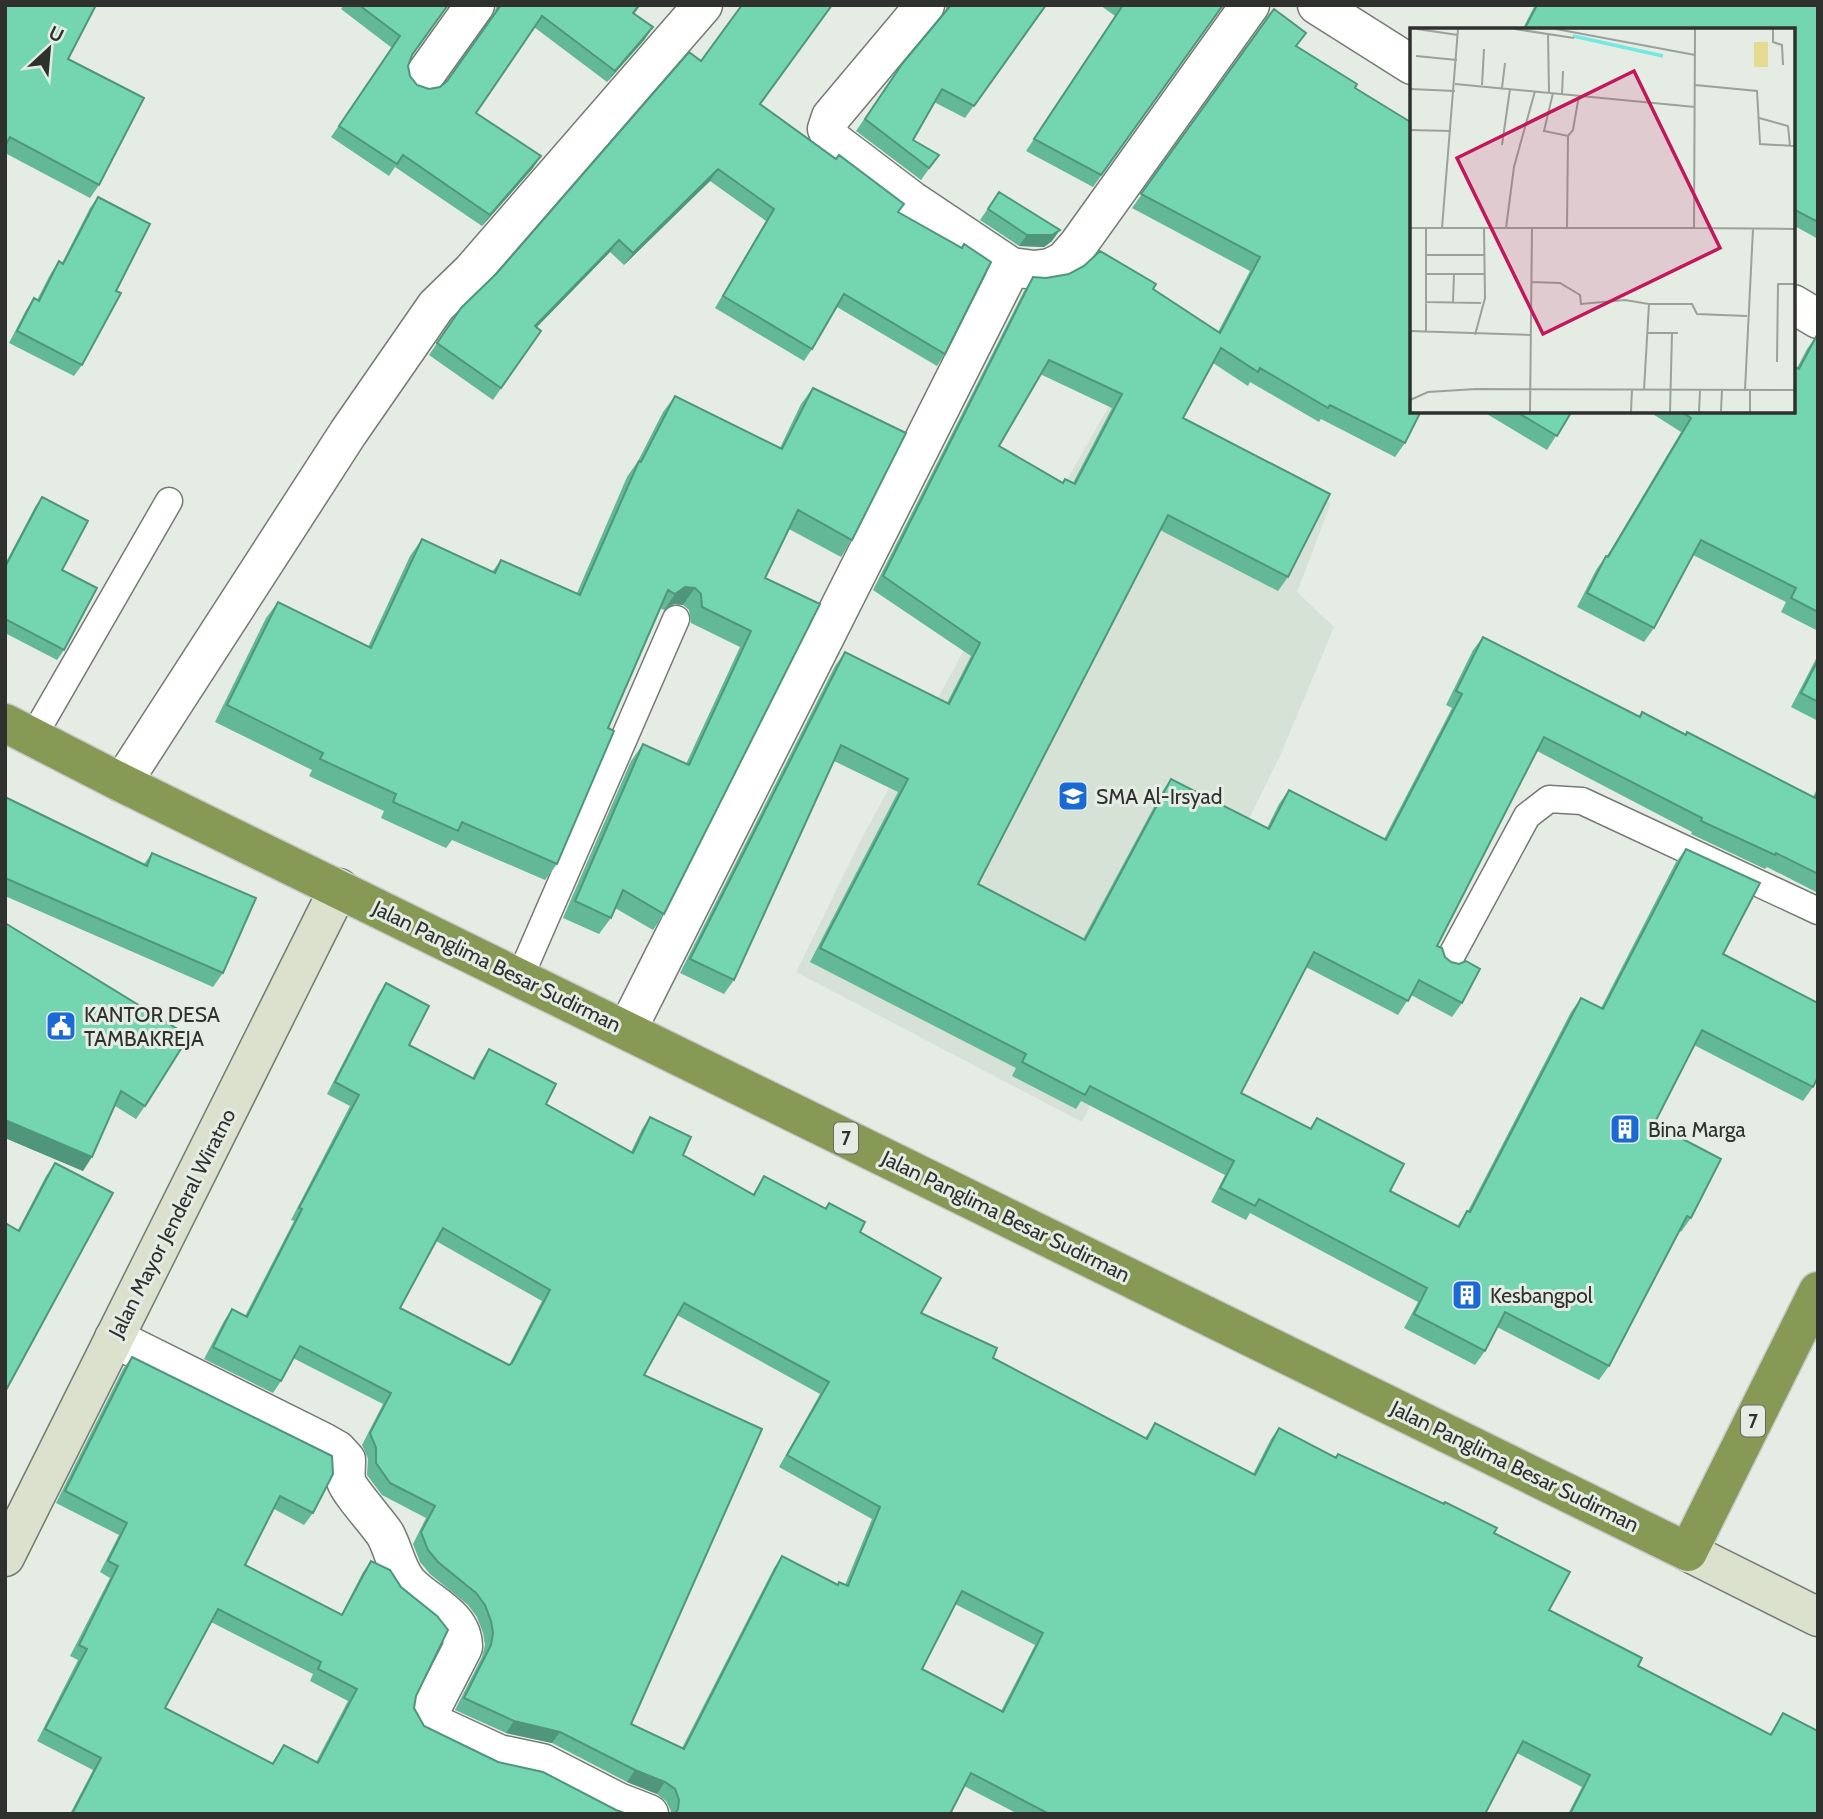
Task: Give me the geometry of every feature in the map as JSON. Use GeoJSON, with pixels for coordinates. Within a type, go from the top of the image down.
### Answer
{"type":"FeatureCollection","features":[{"type":"Feature","properties":{"kind":"highway","name":"Jalan Panglima Besar Sudirman"},"geometry":{"type":"LineString","coordinates":[[19,730],[1688,1552]]}},
{"type":"Feature","properties":{"kind":"highway","name":"7"},"geometry":{"type":"LineString","coordinates":[[1688,1552],[1818,1291]]}},
{"type":"Feature","properties":{"kind":"street"},"geometry":{"type":"LineString","coordinates":[[422,79],[475,5]]}},
{"type":"Feature","properties":{"kind":"street"},"geometry":{"type":"LineString","coordinates":[[122,783],[348,433],[436,306],[472,271],[703,5]]}},
{"type":"Feature","properties":{"kind":"street"},"geometry":{"type":"LineString","coordinates":[[925,5],[831,117],[827,129],[832,140],[911,200],[1011,267],[1034,270],[1050,268],[1063,261],[1078,245],[1250,5]]}},
{"type":"Feature","properties":{"kind":"street"},"geometry":{"type":"LineString","coordinates":[[1317,5],[1410,64]]}},
{"type":"Feature","properties":{"kind":"street"},"geometry":{"type":"LineString","coordinates":[[627,1030],[1011,267]]}},
{"type":"Feature","properties":{"kind":"street"},"geometry":{"type":"LineString","coordinates":[[1795,305],[1818,319]]}},
{"type":"Feature","properties":{"kind":"street","name":"Jalan Mayor Jenderal Wiratno"},"geometry":{"type":"LineString","coordinates":[[5,1557],[339,888]]}},
{"type":"Feature","properties":{"kind":"street"},"geometry":{"type":"LineString","coordinates":[[114,1338],[323,1441],[346,1460],[346,1482],[385,1535],[396,1555],[398,1568],[409,1583],[454,1621],[463,1638],[463,1647],[427,1717],[432,1723],[499,1754],[542,1763],[618,1802],[649,1814]]}},
{"type":"Feature","properties":{"kind":"street","name":"Jalan Panglima Besar Sudirman"},"geometry":{"type":"LineString","coordinates":[[1688,1552],[1818,1617]]}},
{"type":"Feature","properties":{"kind":"lane"},"geometry":{"type":"LineString","coordinates":[[19,730],[169,501]]}},
{"type":"Feature","properties":{"kind":"lane"},"geometry":{"type":"LineString","coordinates":[[520,977],[676,619]]}},
{"type":"Feature","properties":{"kind":"lane"},"geometry":{"type":"LineString","coordinates":[[1448,962],[1527,816],[1549,799],[1582,801],[1818,911]]}},
{"type":"Feature","properties":{"kind":"shaded area","name":"SMA Al-Irsyad"},"geometry":{"type":"Polygon","coordinates":[[[1114,397],[1331,503],[1297,592],[1334,627],[1280,756],[1206,906],[1183,922],[1082,1122],[796,972],[863,836],[1051,490],[1067,480],[1114,397]]]}},
{"type":"Feature","properties":{"kind":"building"},"geometry":{"type":"Polygon","coordinates":[[[5,5],[96,5],[68,59],[144,98],[99,185],[10,137],[5,146],[5,5]]]}},
{"type":"Feature","properties":{"kind":"building"},"geometry":{"type":"Polygon","coordinates":[[[359,5],[448,5],[412,55],[408,66],[410,76],[417,85],[429,89],[440,87],[447,81],[501,5],[639,5],[633,13],[653,27],[615,71],[542,16],[476,113],[541,156],[490,215],[403,155],[397,164],[339,126],[400,36],[359,5]]]}},
{"type":"Feature","properties":{"kind":"building"},"geometry":{"type":"Polygon","coordinates":[[[742,5],[832,5],[760,104],[836,159],[839,155],[904,204],[898,212],[962,248],[964,244],[991,262],[945,354],[844,294],[812,349],[723,296],[774,209],[718,169],[633,253],[619,240],[535,326],[541,331],[501,388],[437,343],[461,308],[497,273],[689,52],[701,61],[742,5]]]}},
{"type":"Feature","properties":{"kind":"building"},"geometry":{"type":"Polygon","coordinates":[[[951,5],[1046,5],[974,106],[942,89],[913,140],[939,155],[929,168],[865,119],[902,64],[951,5]]]}},
{"type":"Feature","properties":{"kind":"building"},"geometry":{"type":"Polygon","coordinates":[[[1123,5],[1223,5],[1101,175],[1034,139],[1123,5]]]}},
{"type":"Feature","properties":{"kind":"building"},"geometry":{"type":"Polygon","coordinates":[[[1537,5],[1818,5],[1818,222],[1795,210],[1795,28],[1525,28],[1537,5]]]}},
{"type":"Feature","properties":{"kind":"building"},"geometry":{"type":"Polygon","coordinates":[[[1274,9],[1306,33],[1296,46],[1357,84],[1355,88],[1410,122],[1410,413],[1420,413],[1405,443],[1330,405],[1328,408],[1260,368],[1258,372],[1221,348],[1183,418],[1330,494],[1288,577],[1168,515],[978,884],[1085,940],[1171,779],[1269,829],[1289,790],[1386,840],[1462,694],[1456,691],[1483,637],[1640,717],[1642,712],[1686,735],[1687,732],[1815,798],[1818,792],[1818,874],[1701,821],[1702,818],[1544,737],[1437,946],[1442,948],[1445,957],[1451,962],[1459,964],[1466,961],[1480,969],[1462,1003],[1419,980],[1408,1001],[1314,952],[1241,1093],[1311,1129],[1317,1118],[1404,1164],[1390,1191],[1459,1227],[1467,1211],[1470,1212],[1581,998],[1603,1009],[1686,849],[1760,883],[1723,954],[1818,1003],[1818,1077],[1813,1087],[1702,1030],[1654,1124],[1721,1159],[1691,1218],[1687,1216],[1609,1366],[1505,1312],[1485,1351],[1414,1314],[1427,1288],[1259,1199],[1255,1206],[1220,1188],[1234,1161],[1090,1086],[1085,1095],[1022,1062],[1026,1054],[820,948],[908,779],[841,745],[734,980],[690,959],[845,652],[949,704],[980,643],[883,576],[1033,277],[1069,274],[1084,266],[1100,251],[1156,284],[1153,289],[1220,333],[1260,257],[1141,194],[1274,9]],[[1049,360],[999,446],[1063,483],[1065,479],[1075,484],[1122,394],[1049,360]]]}},
{"type":"Feature","properties":{"kind":"building"},"geometry":{"type":"Polygon","coordinates":[[[999,192],[1060,230],[1052,235],[1027,235],[988,209],[999,192]]]}},
{"type":"Feature","properties":{"kind":"building"},"geometry":{"type":"Polygon","coordinates":[[[98,197],[150,224],[116,291],[121,293],[82,365],[17,331],[34,298],[39,301],[59,261],[63,264],[98,197]]]}},
{"type":"Feature","properties":{"kind":"building"},"geometry":{"type":"Polygon","coordinates":[[[1817,335],[1818,612],[1791,598],[1796,588],[1701,540],[1654,628],[1587,593],[1606,556],[1608,557],[1691,418],[1683,413],[1795,413],[1795,367],[1799,369],[1817,335]]]}},
{"type":"Feature","properties":{"kind":"building"},"geometry":{"type":"Polygon","coordinates":[[[813,388],[906,433],[852,540],[798,510],[765,578],[820,604],[664,914],[623,890],[611,918],[575,901],[643,744],[689,765],[751,631],[702,607],[701,594],[695,588],[685,587],[675,594],[668,590],[608,728],[614,731],[557,864],[462,822],[458,831],[393,802],[396,794],[320,759],[323,753],[227,705],[278,602],[371,648],[422,539],[495,573],[501,560],[580,595],[639,461],[641,462],[675,396],[782,449],[813,388]]]}},
{"type":"Feature","properties":{"kind":"building"},"geometry":{"type":"Polygon","coordinates":[[[1518,413],[1571,413],[1557,436],[1518,413]]]}},
{"type":"Feature","properties":{"kind":"building"},"geometry":{"type":"Polygon","coordinates":[[[42,497],[88,521],[62,570],[97,588],[64,650],[5,619],[5,567],[42,497]]]}},
{"type":"Feature","properties":{"kind":"building"},"geometry":{"type":"Polygon","coordinates":[[[1818,660],[1818,702],[1801,693],[1818,660]]]}},
{"type":"Feature","properties":{"kind":"building"},"geometry":{"type":"Polygon","coordinates":[[[5,797],[147,866],[152,853],[256,898],[223,973],[5,878],[5,797]]]}},
{"type":"Feature","properties":{"kind":"building"},"geometry":{"type":"Polygon","coordinates":[[[5,923],[189,1036],[145,1106],[121,1091],[92,1157],[5,1120],[5,923]]]}},
{"type":"Feature","properties":{"kind":"building"},"geometry":{"type":"Polygon","coordinates":[[[386,983],[429,1006],[409,1045],[474,1079],[489,1049],[556,1084],[546,1104],[633,1153],[650,1117],[691,1137],[683,1155],[754,1195],[764,1176],[826,1209],[829,1203],[865,1222],[860,1232],[941,1278],[921,1313],[997,1348],[993,1358],[1147,1439],[1155,1423],[1255,1475],[1279,1428],[1336,1458],[1338,1454],[1444,1504],[1445,1502],[1497,1528],[1494,1533],[1570,1572],[1549,1610],[1642,1658],[1638,1666],[1771,1735],[1783,1713],[1818,1731],[1818,1814],[1570,1814],[1590,1775],[1523,1741],[1485,1814],[1049,1814],[971,1773],[950,1814],[675,1814],[679,1800],[675,1789],[665,1782],[560,1732],[514,1721],[464,1698],[491,1645],[491,1621],[485,1605],[476,1593],[438,1562],[428,1550],[421,1532],[435,1506],[390,1483],[376,1463],[376,1448],[370,1433],[391,1393],[300,1346],[281,1381],[213,1347],[232,1309],[247,1317],[302,1209],[299,1208],[359,1095],[335,1082],[386,983]],[[443,1228],[400,1308],[509,1365],[550,1290],[443,1228]],[[684,1303],[644,1375],[762,1429],[631,1724],[684,1749],[782,1556],[838,1585],[839,1582],[848,1586],[880,1507],[787,1455],[829,1382],[684,1303]],[[962,1591],[922,1669],[1003,1712],[1043,1633],[962,1591]]]}},
{"type":"Feature","properties":{"kind":"building"},"geometry":{"type":"Polygon","coordinates":[[[55,1163],[113,1193],[5,1392],[5,1223],[19,1231],[55,1163]]]}},
{"type":"Feature","properties":{"kind":"building"},"geometry":{"type":"Polygon","coordinates":[[[132,1357],[332,1456],[333,1474],[313,1513],[280,1496],[245,1565],[342,1615],[371,1561],[390,1570],[401,1587],[437,1616],[448,1630],[416,1696],[414,1708],[424,1726],[498,1762],[543,1772],[627,1814],[72,1814],[101,1758],[45,1729],[87,1649],[79,1645],[118,1566],[108,1561],[127,1523],[65,1491],[132,1357]],[[218,1609],[165,1708],[273,1764],[284,1745],[318,1763],[357,1689],[318,1669],[321,1662],[218,1609]]]}},
{"type":"Feature","properties":{"kind":"place","name":"SMA Al-Irsyad"},"geometry":{"type":"Point","coordinates":[1073,796]}},
{"type":"Feature","properties":{"kind":"place","name":"KANTOR DESA TAMBAKREJA"},"geometry":{"type":"Point","coordinates":[61,1026]}},
{"type":"Feature","properties":{"kind":"place","name":"Bina Marga"},"geometry":{"type":"Point","coordinates":[1625,1129]}},
{"type":"Feature","properties":{"kind":"place","name":"Kesbangpol"},"geometry":{"type":"Point","coordinates":[1467,1295]}}]}
